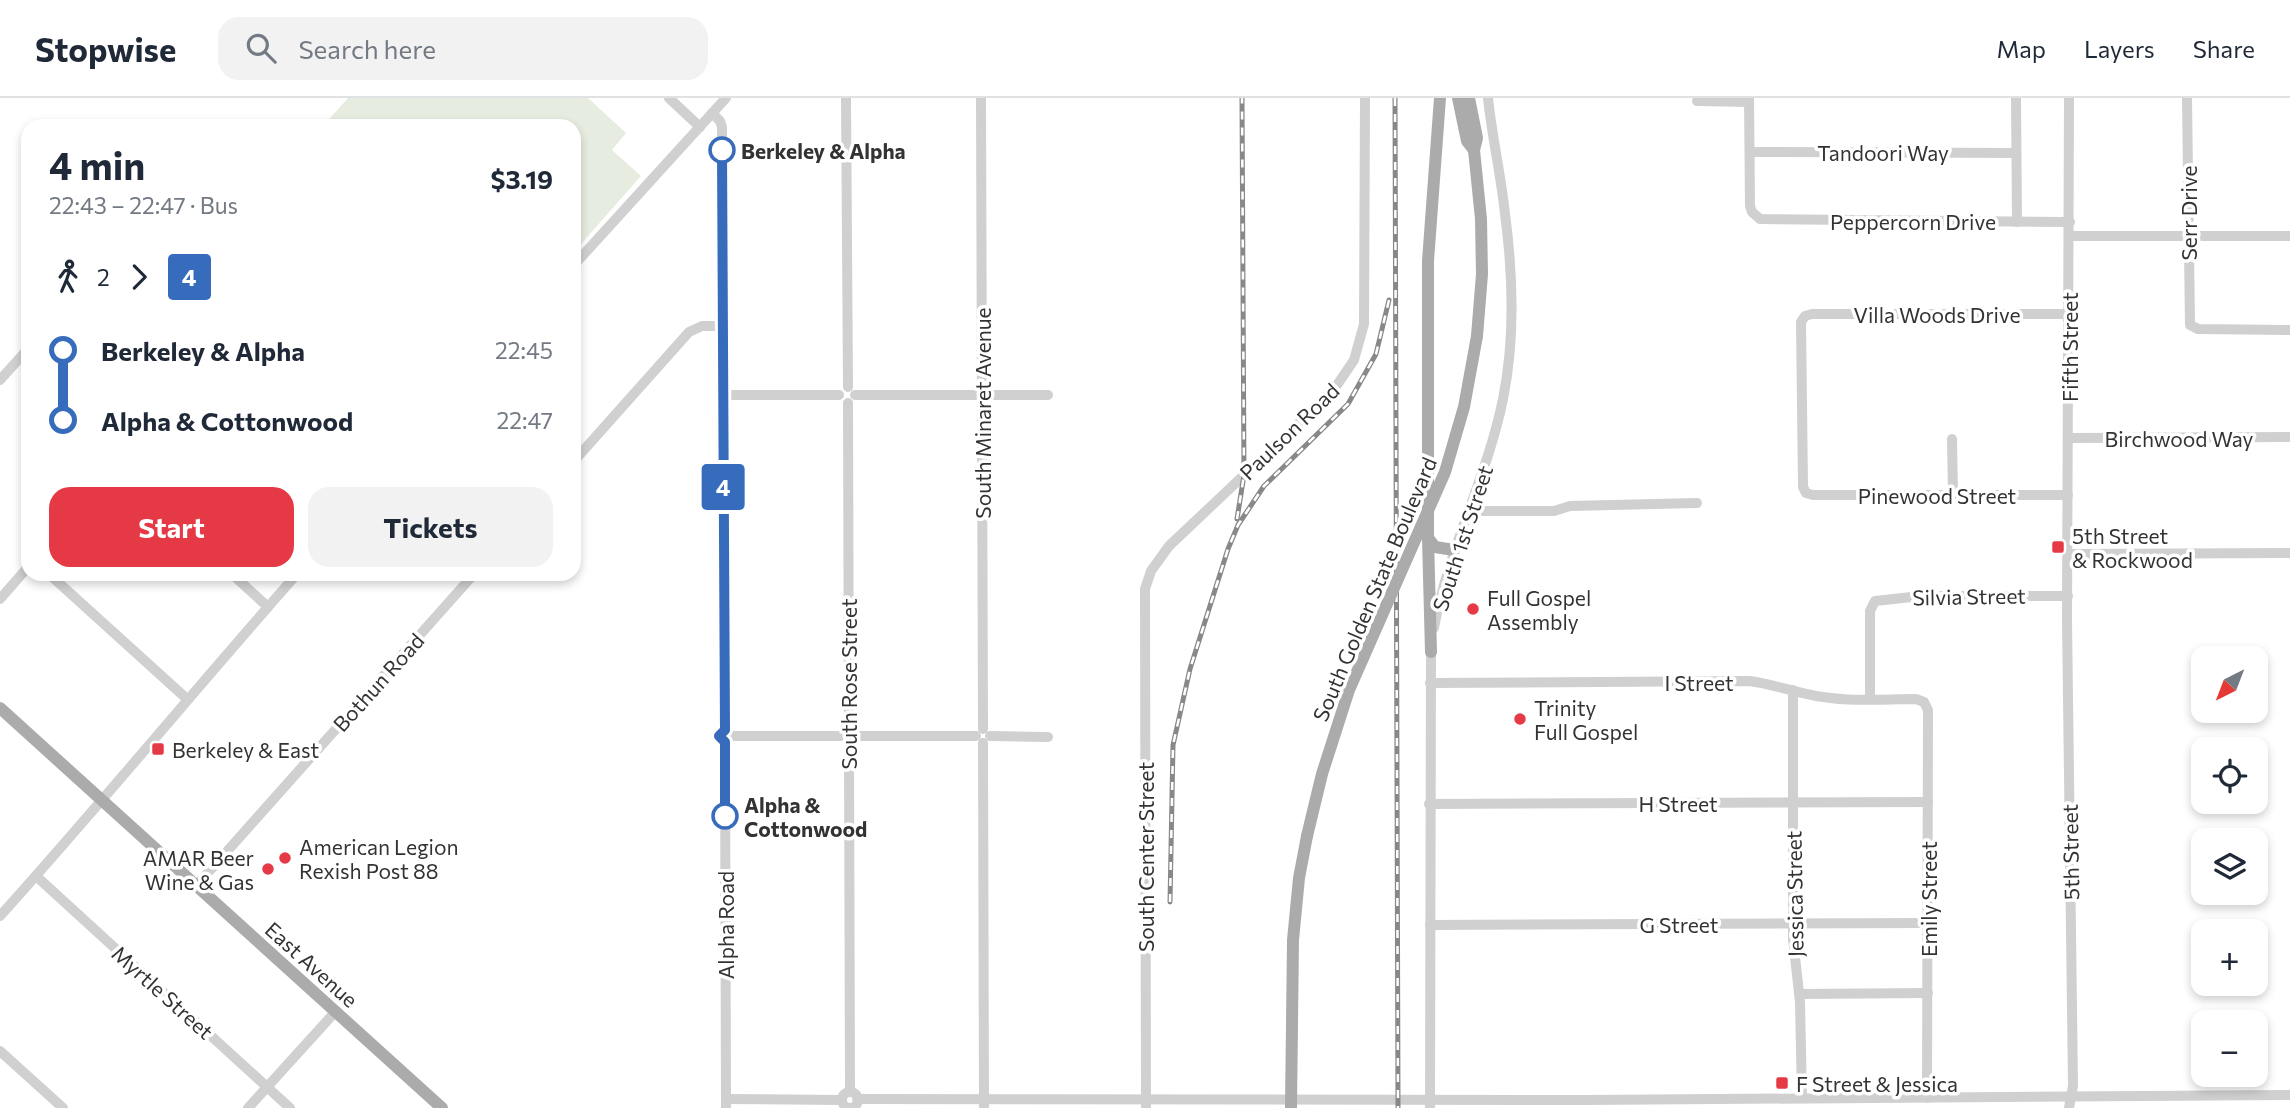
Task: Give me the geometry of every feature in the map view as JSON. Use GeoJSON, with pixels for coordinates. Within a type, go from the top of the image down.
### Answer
{"type":"FeatureCollection","features":[{"type":"Feature","properties":{"kind":"main road"},"geometry":{"type":"LineString","coordinates":[[1431,652],[1428,538],[1428,261],[1440,98]]}},
{"type":"Feature","properties":{"kind":"main road"},"geometry":{"type":"LineString","coordinates":[[1458,98],[1467,141],[1474,150]]}},
{"type":"Feature","properties":{"kind":"main road"},"geometry":{"type":"LineString","coordinates":[[1469,98],[1477,138],[1474,150]]}},
{"type":"Feature","properties":{"kind":"main road","name":"South Golden State Boulevard"},"geometry":{"type":"LineString","coordinates":[[1291,1103],[1293,940],[1299,878],[1324,765],[1349,690],[1445,472],[1464,407],[1477,336],[1482,246],[1474,150]]}},
{"type":"Feature","properties":{"kind":"main road"},"geometry":{"type":"LineString","coordinates":[[1428,538],[1435,547],[1454,550]]}},
{"type":"Feature","properties":{"kind":"main road","name":"East Avenue"},"geometry":{"type":"LineString","coordinates":[[0,708],[442,1108]]}},
{"type":"Feature","properties":{"kind":"street"},"geometry":{"type":"LineString","coordinates":[[669,98],[700,127]]}},
{"type":"Feature","properties":{"kind":"street"},"geometry":{"type":"LineString","coordinates":[[581,257],[726,98]]}},
{"type":"Feature","properties":{"kind":"street","name":"South Rose Street"},"geometry":{"type":"LineString","coordinates":[[846,98],[850,1101]]}},
{"type":"Feature","properties":{"kind":"street","name":"South Minaret Avenue"},"geometry":{"type":"LineString","coordinates":[[981,98],[984,1103]]}},
{"type":"Feature","properties":{"kind":"street","name":"Paulson Road"},"geometry":{"type":"LineString","coordinates":[[1144,607],[1147,580],[1162,554],[1333,391],[1354,360],[1364,324],[1365,98]]}},
{"type":"Feature","properties":{"kind":"street","name":"South 1st Street"},"geometry":{"type":"LineString","coordinates":[[1430,1104],[1431,652],[1440,595],[1490,454],[1503,400],[1510,326],[1511,295],[1506,216],[1488,98]]}},
{"type":"Feature","properties":{"kind":"street"},"geometry":{"type":"LineString","coordinates":[[2016,98],[2017,222]]}},
{"type":"Feature","properties":{"kind":"street","name":"Fifth Street"},"geometry":{"type":"LineString","coordinates":[[2068,596],[2069,98]]}},
{"type":"Feature","properties":{"kind":"street","name":"Serr Drive"},"geometry":{"type":"LineString","coordinates":[[2187,98],[2189,321],[2192,327],[2198,329],[2290,330]]}},
{"type":"Feature","properties":{"kind":"street"},"geometry":{"type":"LineString","coordinates":[[1697,101],[1749,100],[1750,152]]}},
{"type":"Feature","properties":{"kind":"street","name":"Alpha Road"},"geometry":{"type":"LineString","coordinates":[[712,113],[722,127],[727,736],[726,1104]]}},
{"type":"Feature","properties":{"kind":"street","name":"Tandoori Way"},"geometry":{"type":"LineString","coordinates":[[1750,152],[2016,153]]}},
{"type":"Feature","properties":{"kind":"street","name":"Peppercorn Drive"},"geometry":{"type":"LineString","coordinates":[[1750,152],[1750,206],[1756,217],[1765,220],[2070,222]]}},
{"type":"Feature","properties":{"kind":"street"},"geometry":{"type":"LineString","coordinates":[[2070,236],[2290,236]]}},
{"type":"Feature","properties":{"kind":"street","name":"Villa Woods Drive"},"geometry":{"type":"LineString","coordinates":[[1806,493],[1802,487],[1801,322],[1805,316],[2069,314]]}},
{"type":"Feature","properties":{"kind":"street"},"geometry":{"type":"LineString","coordinates":[[581,453],[689,332],[699,327],[722,326]]}},
{"type":"Feature","properties":{"kind":"street"},"geometry":{"type":"LineString","coordinates":[[0,380],[21,357]]}},
{"type":"Feature","properties":{"kind":"street"},"geometry":{"type":"LineString","coordinates":[[723,395],[1048,395]]}},
{"type":"Feature","properties":{"kind":"street","name":"Birchwood Way"},"geometry":{"type":"LineString","coordinates":[[2069,438],[2290,438]]}},
{"type":"Feature","properties":{"kind":"street"},"geometry":{"type":"LineString","coordinates":[[1952,439],[1953,495]]}},
{"type":"Feature","properties":{"kind":"street","name":"Pinewood Street"},"geometry":{"type":"LineString","coordinates":[[1806,493],[2068,495]]}},
{"type":"Feature","properties":{"kind":"street"},"geometry":{"type":"LineString","coordinates":[[1470,511],[1554,511],[1570,506],[1697,503]]}},
{"type":"Feature","properties":{"kind":"street"},"geometry":{"type":"LineString","coordinates":[[2068,554],[2290,553]]}},
{"type":"Feature","properties":{"kind":"street"},"geometry":{"type":"LineString","coordinates":[[0,598],[21,575]]}},
{"type":"Feature","properties":{"kind":"street"},"geometry":{"type":"LineString","coordinates":[[57,581],[187,699]]}},
{"type":"Feature","properties":{"kind":"street"},"geometry":{"type":"LineString","coordinates":[[240,581],[268,607]]}},
{"type":"Feature","properties":{"kind":"street"},"geometry":{"type":"LineString","coordinates":[[0,916],[291,581]]}},
{"type":"Feature","properties":{"kind":"street","name":"Bothun Road"},"geometry":{"type":"LineString","coordinates":[[197,885],[468,581]]}},
{"type":"Feature","properties":{"kind":"street","name":"Silvia Street"},"geometry":{"type":"LineString","coordinates":[[1870,699],[1870,611],[1872,604],[1879,600],[1921,596],[2068,596]]}},
{"type":"Feature","properties":{"kind":"street","name":"5th Street"},"geometry":{"type":"LineString","coordinates":[[2068,596],[2073,1086],[2069,1108]]}},
{"type":"Feature","properties":{"kind":"street","name":"South Center Street"},"geometry":{"type":"LineString","coordinates":[[1144,607],[1146,1103]]}},
{"type":"Feature","properties":{"kind":"street","name":"I Street"},"geometry":{"type":"LineString","coordinates":[[1430,682],[1749,681],[1775,684],[1831,699],[1916,699],[1924,702]]}},
{"type":"Feature","properties":{"kind":"street","name":"Jessica Street"},"geometry":{"type":"LineString","coordinates":[[1793,690],[1793,924],[1799,994],[1802,1098]]}},
{"type":"Feature","properties":{"kind":"street","name":"Emily Street"},"geometry":{"type":"LineString","coordinates":[[1924,702],[1928,710],[1927,1098]]}},
{"type":"Feature","properties":{"kind":"street"},"geometry":{"type":"LineString","coordinates":[[727,736],[1048,737]]}},
{"type":"Feature","properties":{"kind":"street","name":"H Street"},"geometry":{"type":"LineString","coordinates":[[1429,804],[1928,802]]}},
{"type":"Feature","properties":{"kind":"street","name":"Myrtle Street"},"geometry":{"type":"LineString","coordinates":[[36,876],[290,1108]]}},
{"type":"Feature","properties":{"kind":"street","name":"G Street"},"geometry":{"type":"LineString","coordinates":[[1430,925],[1928,923]]}},
{"type":"Feature","properties":{"kind":"street"},"geometry":{"type":"LineString","coordinates":[[1799,994],[1928,993]]}},
{"type":"Feature","properties":{"kind":"street"},"geometry":{"type":"LineString","coordinates":[[248,1108],[336,1011]]}},
{"type":"Feature","properties":{"kind":"street"},"geometry":{"type":"LineString","coordinates":[[0,1051],[63,1108]]}},
{"type":"Feature","properties":{"kind":"street"},"geometry":{"type":"LineString","coordinates":[[726,1104],[850,1101],[1430,1104],[1802,1098],[2290,1095]]}},
{"type":"Feature","properties":{"kind":"shaded area"},"geometry":{"type":"Polygon","coordinates":[[[348,98],[588,98],[626,133],[612,150],[641,176],[581,244],[581,119],[329,119],[348,98]]]}},
{"type":"Feature","properties":{"kind":"railway"},"geometry":{"type":"LineString","coordinates":[[1237,519],[1244,475],[1242,98]]}},
{"type":"Feature","properties":{"kind":"railway"},"geometry":{"type":"LineString","coordinates":[[1395,98],[1398,1108]]}},
{"type":"Feature","properties":{"kind":"railway"},"geometry":{"type":"LineString","coordinates":[[1170,902],[1173,745],[1190,669],[1228,549],[1238,525],[1264,486],[1348,404],[1376,354],[1389,300]]}},
{"type":"Feature","properties":{"kind":"bus line","name":"4"},"geometry":{"type":"LineString","coordinates":[[722,150],[725,730],[720,733],[719,738],[725,742],[725,816]]}},
{"type":"Feature","properties":{"kind":"place","name":"Berkeley & Alpha"},"geometry":{"type":"Point","coordinates":[722,150]}},
{"type":"Feature","properties":{"kind":"place","name":"5th Street & Rockwood"},"geometry":{"type":"Point","coordinates":[2058,547]}},
{"type":"Feature","properties":{"kind":"place","name":"Full Gospel Assembly"},"geometry":{"type":"Point","coordinates":[1473,609]}},
{"type":"Feature","properties":{"kind":"place","name":"Trinity Full Gospel"},"geometry":{"type":"Point","coordinates":[1520,719]}},
{"type":"Feature","properties":{"kind":"place","name":"Berkeley & East"},"geometry":{"type":"Point","coordinates":[158,749]}},
{"type":"Feature","properties":{"kind":"place","name":"Alpha & Cottonwood"},"geometry":{"type":"Point","coordinates":[725,816]}},
{"type":"Feature","properties":{"kind":"place","name":"American Legion Rexish Post 88"},"geometry":{"type":"Point","coordinates":[285,858]}},
{"type":"Feature","properties":{"kind":"place","name":"AMAR Beer Wine & Gas"},"geometry":{"type":"Point","coordinates":[268,869]}},
{"type":"Feature","properties":{"kind":"place","name":"F Street & Jessica"},"geometry":{"type":"Point","coordinates":[1782,1083]}}]}
